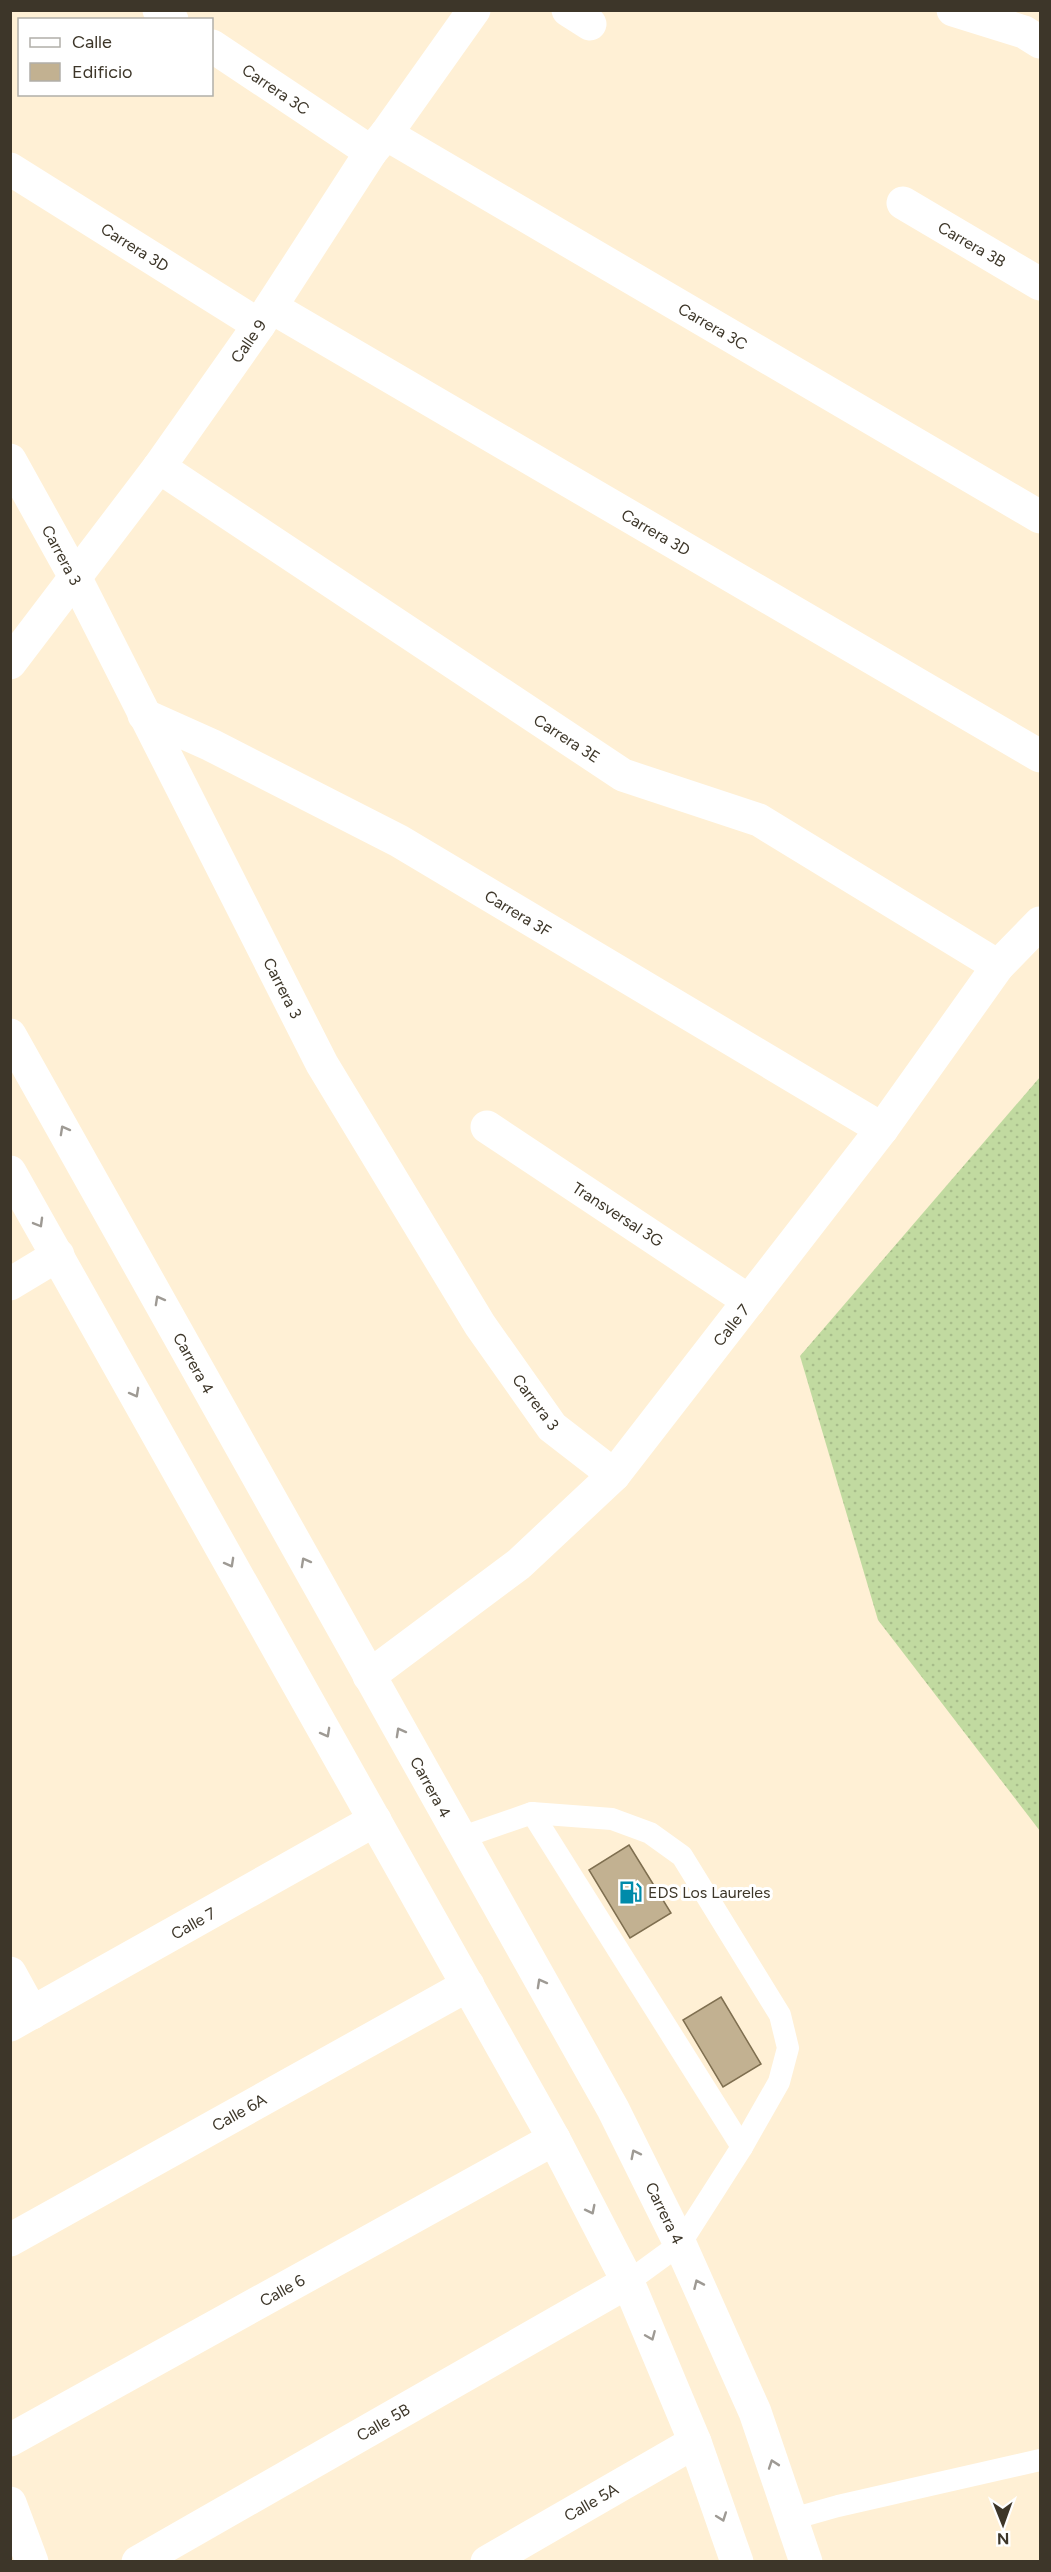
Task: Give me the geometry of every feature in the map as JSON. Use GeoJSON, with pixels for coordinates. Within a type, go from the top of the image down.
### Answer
{"type":"FeatureCollection","features":[{"type":"Feature","properties":{"kind":"street","name":"Calle 9"},"geometry":{"type":"LineString","coordinates":[[10,663],[159,467],[265,316],[379,143],[474,10]]}},
{"type":"Feature","properties":{"kind":"street"},"geometry":{"type":"LineString","coordinates":[[953,10],[1024,32],[1041,42]]}},
{"type":"Feature","properties":{"kind":"street","name":"Carrera 3C"},"geometry":{"type":"LineString","coordinates":[[213,47],[379,143],[1041,517]]}},
{"type":"Feature","properties":{"kind":"street","name":"Carrera 3D"},"geometry":{"type":"LineString","coordinates":[[10,168],[265,316],[1041,756]]}},
{"type":"Feature","properties":{"kind":"street","name":"Carrera 3B"},"geometry":{"type":"LineString","coordinates":[[903,203],[1041,284]]}},
{"type":"Feature","properties":{"kind":"street","name":"Carrera 3"},"geometry":{"type":"LineString","coordinates":[[10,460],[75,577],[322,1064],[480,1325],[552,1427],[614,1475]]}},
{"type":"Feature","properties":{"kind":"street","name":"Carrera 3E"},"geometry":{"type":"LineString","coordinates":[[159,467],[623,775],[759,820],[998,966]]}},
{"type":"Feature","properties":{"kind":"street","name":"Carrera 3F"},"geometry":{"type":"LineString","coordinates":[[144,715],[211,745],[399,841],[882,1129]]}},
{"type":"Feature","properties":{"kind":"street","name":"Calle 7"},"geometry":{"type":"LineString","coordinates":[[369,1676],[519,1564],[614,1475],[882,1129],[998,966],[1041,923]]}},
{"type":"Feature","properties":{"kind":"street","name":"Carrera 4"},"geometry":{"type":"LineString","coordinates":[[10,1035],[613,2109],[680,2244],[755,2412],[806,2562]]}},
{"type":"Feature","properties":{"kind":"street","name":"Transversal 3G"},"geometry":{"type":"LineString","coordinates":[[487,1128],[749,1301]]}},
{"type":"Feature","properties":{"kind":"street"},"geometry":{"type":"LineString","coordinates":[[10,1172],[554,2139],[628,2282],[695,2442],[737,2562]]}},
{"type":"Feature","properties":{"kind":"street"},"geometry":{"type":"LineString","coordinates":[[10,1284],[58,1255]]}},
{"type":"Feature","properties":{"kind":"street","name":"Calle 7"},"geometry":{"type":"LineString","coordinates":[[21,2019],[375,1820]]}},
{"type":"Feature","properties":{"kind":"street"},"geometry":{"type":"LineString","coordinates":[[10,1973],[21,2019]]}},
{"type":"Feature","properties":{"kind":"street","name":"Calle 6A"},"geometry":{"type":"LineString","coordinates":[[10,2240],[468,1985]]}},
{"type":"Feature","properties":{"kind":"street","name":"Calle 6"},"geometry":{"type":"LineString","coordinates":[[10,2440],[554,2139]]}},
{"type":"Feature","properties":{"kind":"street","name":"Calle 5B"},"geometry":{"type":"LineString","coordinates":[[138,2562],[628,2282]]}},
{"type":"Feature","properties":{"kind":"street","name":"Calle 5A"},"geometry":{"type":"LineString","coordinates":[[487,2562],[695,2442]]}},
{"type":"Feature","properties":{"kind":"street"},"geometry":{"type":"LineString","coordinates":[[10,2503],[32,2562]]}},
{"type":"Feature","properties":{"kind":"lane"},"geometry":{"type":"LineString","coordinates":[[532,1813],[742,2147]]}},
{"type":"Feature","properties":{"kind":"lane"},"geometry":{"type":"LineString","coordinates":[[459,1838],[532,1813],[612,1820],[650,1833],[682,1856],[780,2015],[788,2048],[779,2082],[742,2147],[680,2244],[628,2282]]}},
{"type":"Feature","properties":{"kind":"lane"},"geometry":{"type":"LineString","coordinates":[[792,2519],[838,2506],[1041,2460]]}},
{"type":"Feature","properties":{"kind":"green space"},"geometry":{"type":"Polygon","coordinates":[[[1040,1077],[1040,1831],[878,1620],[800,1356],[1040,1077]]]}},
{"type":"Feature","properties":{"kind":"building","name":"EDS Los Laureles"},"geometry":{"type":"Polygon","coordinates":[[[629,1845],[671,1913],[630,1938],[589,1870],[629,1845]]]}},
{"type":"Feature","properties":{"kind":"building"},"geometry":{"type":"Polygon","coordinates":[[[721,1997],[761,2064],[723,2087],[683,2020],[721,1997]]]}},
{"type":"Feature","properties":{"kind":"place","name":"EDS Los Laureles"},"geometry":{"type":"Point","coordinates":[630,1892]}}]}
